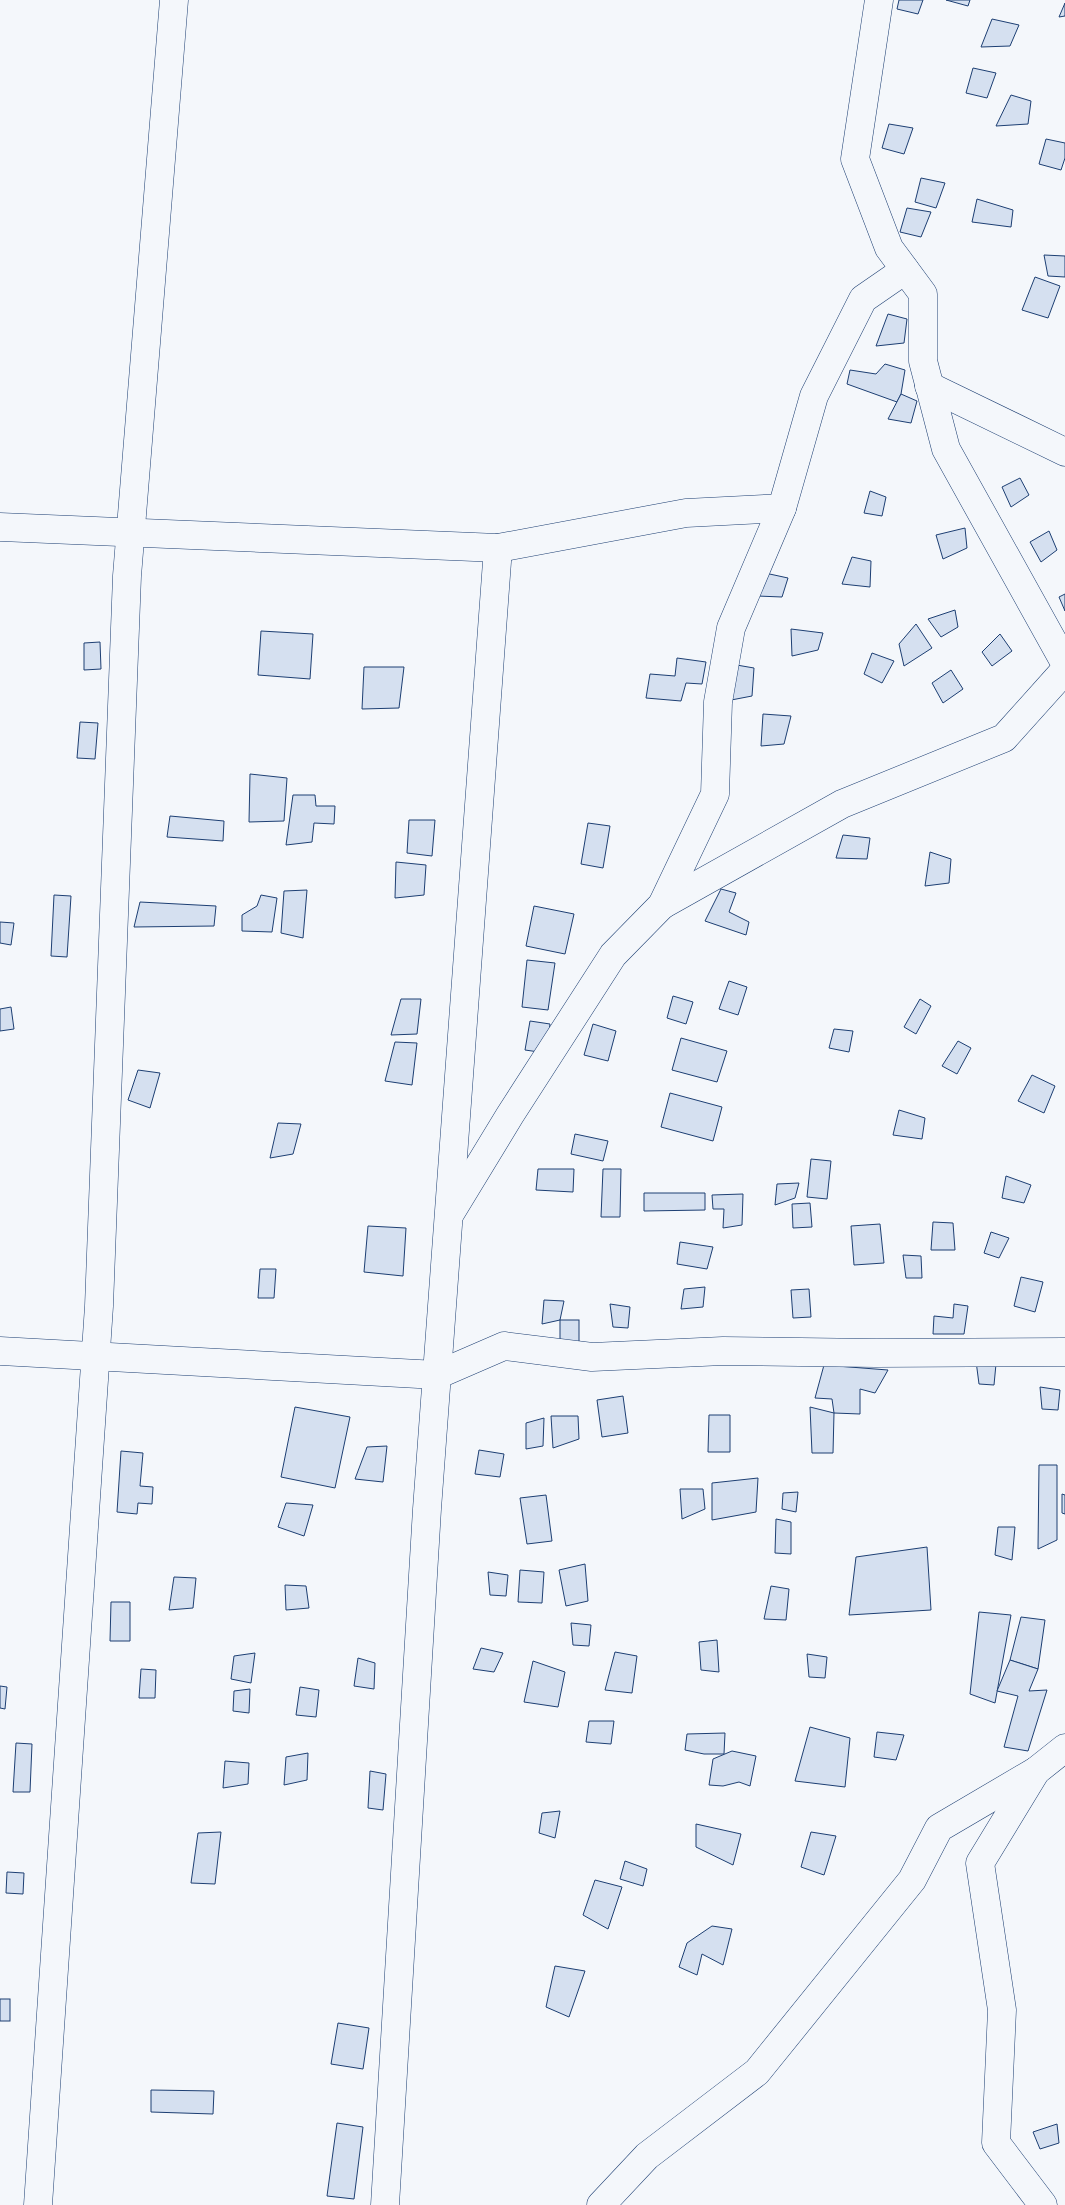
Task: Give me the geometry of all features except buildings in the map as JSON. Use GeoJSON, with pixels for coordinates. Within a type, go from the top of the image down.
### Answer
{"type":"FeatureCollection","features":[{"type":"Feature","properties":{"kind":"street"},"geometry":{"type":"LineString","coordinates":[[38,2205],[96,1356],[127,576],[174,0]]}},
{"type":"Feature","properties":{"kind":"street"},"geometry":{"type":"LineString","coordinates":[[879,0],[855,159],[889,248],[923,294],[923,361],[946,449],[1065,663]]}},
{"type":"Feature","properties":{"kind":"street"},"geometry":{"type":"LineString","coordinates":[[662,905],[715,794],[718,702],[730,628],[782,508],[814,396],[863,298],[905,270]]}},
{"type":"Feature","properties":{"kind":"street"},"geometry":{"type":"LineString","coordinates":[[929,386],[1065,452]]}},
{"type":"Feature","properties":{"kind":"street"},"geometry":{"type":"LineString","coordinates":[[0,527],[498,548],[686,513],[782,508]]}},
{"type":"Feature","properties":{"kind":"street"},"geometry":{"type":"LineString","coordinates":[[385,2205],[437,1375],[498,548]]}},
{"type":"Feature","properties":{"kind":"street"},"geometry":{"type":"LineString","coordinates":[[449,1216],[510,1115],[613,955],[662,905],[842,804],[1004,738],[1065,670]]}},
{"type":"Feature","properties":{"kind":"street"},"geometry":{"type":"LineString","coordinates":[[0,1351],[437,1375],[504,1346],[592,1357],[723,1350],[876,1353],[1065,1352]]}},
{"type":"Feature","properties":{"kind":"street"},"geometry":{"type":"LineString","coordinates":[[601,2205],[647,2156],[757,2072],[912,1880],[939,1828],[1036,1771],[1065,1748]]}},
{"type":"Feature","properties":{"kind":"street"},"geometry":{"type":"LineString","coordinates":[[1036,1771],[980,1863],[1002,2010],[996,2143],[1044,2205]]}}]}
